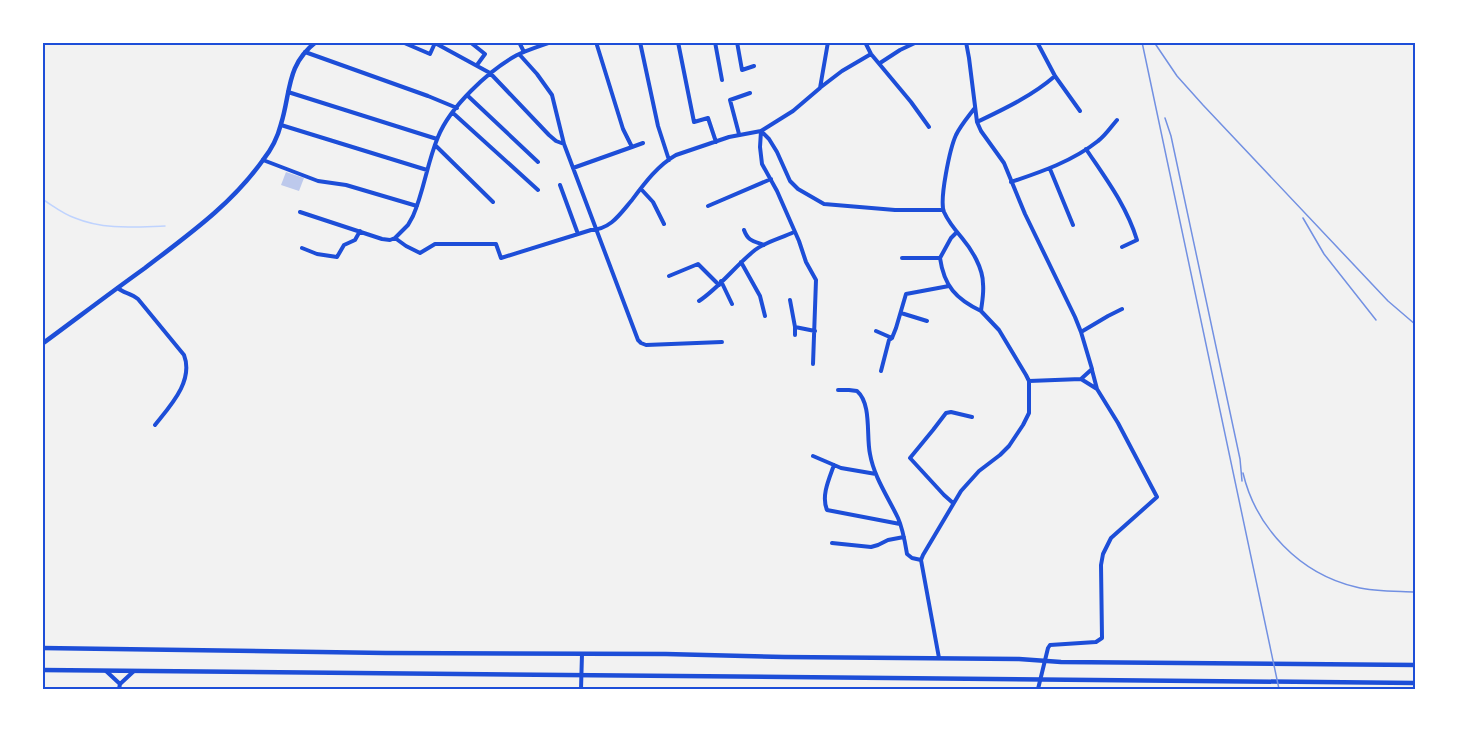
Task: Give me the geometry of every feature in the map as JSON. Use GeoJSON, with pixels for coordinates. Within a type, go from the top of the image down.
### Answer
{"type":"FeatureCollection","features":[{"type":"Feature","properties":{"kind":"main road"},"geometry":{"type":"LineString","coordinates":[[42,344],[218,212],[263,160],[272,145],[281,125],[293,73],[305,52],[316,42]]}},
{"type":"Feature","properties":{"kind":"main road"},"geometry":{"type":"LineString","coordinates":[[42,648],[1416,665]]}},
{"type":"Feature","properties":{"kind":"main road"},"geometry":{"type":"LineString","coordinates":[[42,670],[1416,683]]}},
{"type":"Feature","properties":{"kind":"street"},"geometry":{"type":"LineString","coordinates":[[402,42],[430,54],[435,43],[477,65],[490,74],[549,135],[564,144]]}},
{"type":"Feature","properties":{"kind":"street"},"geometry":{"type":"LineString","coordinates":[[470,42],[485,54],[477,65]]}},
{"type":"Feature","properties":{"kind":"street"},"geometry":{"type":"LineString","coordinates":[[519,42],[524,52]]}},
{"type":"Feature","properties":{"kind":"street"},"geometry":{"type":"LineString","coordinates":[[300,212],[382,238],[390,240],[395,238],[408,225],[417,206],[437,139],[453,113],[490,74],[505,62],[551,42]]}},
{"type":"Feature","properties":{"kind":"street"},"geometry":{"type":"LineString","coordinates":[[596,42],[623,129],[632,147]]}},
{"type":"Feature","properties":{"kind":"street"},"geometry":{"type":"LineString","coordinates":[[640,42],[658,126],[669,160]]}},
{"type":"Feature","properties":{"kind":"street"},"geometry":{"type":"LineString","coordinates":[[678,42],[694,122],[708,118],[716,142]]}},
{"type":"Feature","properties":{"kind":"street"},"geometry":{"type":"LineString","coordinates":[[715,42],[722,80]]}},
{"type":"Feature","properties":{"kind":"street"},"geometry":{"type":"LineString","coordinates":[[737,42],[742,70],[754,66]]}},
{"type":"Feature","properties":{"kind":"street"},"geometry":{"type":"LineString","coordinates":[[820,88],[828,42]]}},
{"type":"Feature","properties":{"kind":"street"},"geometry":{"type":"LineString","coordinates":[[865,42],[871,54],[929,127]]}},
{"type":"Feature","properties":{"kind":"street"},"geometry":{"type":"LineString","coordinates":[[880,63],[917,42]]}},
{"type":"Feature","properties":{"kind":"street"},"geometry":{"type":"LineString","coordinates":[[966,42],[977,122],[1004,163],[1081,332],[1097,389],[1118,423],[1157,497],[1111,538],[1103,554],[1101,565],[1102,638],[1096,642],[1050,645],[1038,689]]}},
{"type":"Feature","properties":{"kind":"street"},"geometry":{"type":"LineString","coordinates":[[1037,42],[1055,75],[1080,111]]}},
{"type":"Feature","properties":{"kind":"street"},"geometry":{"type":"LineString","coordinates":[[305,52],[457,108]]}},
{"type":"Feature","properties":{"kind":"street"},"geometry":{"type":"LineString","coordinates":[[519,54],[552,95],[564,144],[635,334],[641,344],[722,342]]}},
{"type":"Feature","properties":{"kind":"street"},"geometry":{"type":"LineString","coordinates":[[395,238],[420,253],[435,244],[496,244],[501,258],[601,229],[616,219],[662,165],[676,155],[739,134],[761,131],[793,111],[842,71],[871,54]]}},
{"type":"Feature","properties":{"kind":"street"},"geometry":{"type":"LineString","coordinates":[[977,122],[1026,97],[1044,86],[1055,75]]}},
{"type":"Feature","properties":{"kind":"street"},"geometry":{"type":"LineString","coordinates":[[288,93],[437,139]]}},
{"type":"Feature","properties":{"kind":"street"},"geometry":{"type":"LineString","coordinates":[[739,134],[730,100],[750,93]]}},
{"type":"Feature","properties":{"kind":"street"},"geometry":{"type":"LineString","coordinates":[[468,96],[538,162]]}},
{"type":"Feature","properties":{"kind":"street"},"geometry":{"type":"LineString","coordinates":[[974,109],[960,127],[955,138],[942,198],[943,210],[970,249],[982,277],[984,284],[981,311]]}},
{"type":"Feature","properties":{"kind":"street"},"geometry":{"type":"LineString","coordinates":[[453,113],[538,190]]}},
{"type":"Feature","properties":{"kind":"street"},"geometry":{"type":"LineString","coordinates":[[1011,182],[1050,169],[1086,149],[1101,138],[1117,120]]}},
{"type":"Feature","properties":{"kind":"street"},"geometry":{"type":"LineString","coordinates":[[281,125],[427,170]]}},
{"type":"Feature","properties":{"kind":"street"},"geometry":{"type":"LineString","coordinates":[[761,131],[762,164],[777,191],[806,262],[816,280],[813,364]]}},
{"type":"Feature","properties":{"kind":"street"},"geometry":{"type":"LineString","coordinates":[[761,131],[777,152],[790,181],[798,189],[824,204],[884,209],[943,210]]}},
{"type":"Feature","properties":{"kind":"street"},"geometry":{"type":"LineString","coordinates":[[573,168],[643,143]]}},
{"type":"Feature","properties":{"kind":"street"},"geometry":{"type":"LineString","coordinates":[[435,145],[493,202]]}},
{"type":"Feature","properties":{"kind":"street"},"geometry":{"type":"LineString","coordinates":[[1086,149],[1126,210],[1135,234],[1137,240],[1122,247]]}},
{"type":"Feature","properties":{"kind":"street"},"geometry":{"type":"LineString","coordinates":[[263,160],[318,181],[346,185],[417,206]]}},
{"type":"Feature","properties":{"kind":"street"},"geometry":{"type":"LineString","coordinates":[[1050,169],[1073,225]]}},
{"type":"Feature","properties":{"kind":"street"},"geometry":{"type":"LineString","coordinates":[[708,206],[771,179]]}},
{"type":"Feature","properties":{"kind":"street"},"geometry":{"type":"LineString","coordinates":[[560,185],[579,234]]}},
{"type":"Feature","properties":{"kind":"street"},"geometry":{"type":"LineString","coordinates":[[641,189],[653,202],[664,224]]}},
{"type":"Feature","properties":{"kind":"street"},"geometry":{"type":"LineString","coordinates":[[744,230],[750,240],[764,245]]}},
{"type":"Feature","properties":{"kind":"street"},"geometry":{"type":"LineString","coordinates":[[302,248],[317,254],[337,257],[344,245],[355,240],[360,231]]}},
{"type":"Feature","properties":{"kind":"street"},"geometry":{"type":"LineString","coordinates":[[699,301],[755,250],[794,232]]}},
{"type":"Feature","properties":{"kind":"street"},"geometry":{"type":"LineString","coordinates":[[939,659],[921,560],[953,503],[969,481],[1009,446],[1029,413],[1029,381],[999,330],[981,311],[966,304],[955,294],[944,276],[940,258],[951,238],[957,233]]}},
{"type":"Feature","properties":{"kind":"street"},"geometry":{"type":"LineString","coordinates":[[902,258],[940,258]]}},
{"type":"Feature","properties":{"kind":"street"},"geometry":{"type":"LineString","coordinates":[[741,262],[760,296],[765,316]]}},
{"type":"Feature","properties":{"kind":"street"},"geometry":{"type":"LineString","coordinates":[[669,276],[698,264],[720,283],[732,304]]}},
{"type":"Feature","properties":{"kind":"street"},"geometry":{"type":"LineString","coordinates":[[881,371],[889,340],[892,338],[901,314],[906,294],[949,286]]}},
{"type":"Feature","properties":{"kind":"street"},"geometry":{"type":"LineString","coordinates":[[118,288],[138,299],[184,355],[187,362],[186,378],[171,406],[155,425]]}},
{"type":"Feature","properties":{"kind":"street"},"geometry":{"type":"LineString","coordinates":[[790,300],[795,335]]}},
{"type":"Feature","properties":{"kind":"street"},"geometry":{"type":"LineString","coordinates":[[1081,332],[1122,309]]}},
{"type":"Feature","properties":{"kind":"street"},"geometry":{"type":"LineString","coordinates":[[901,314],[927,321]]}},
{"type":"Feature","properties":{"kind":"street"},"geometry":{"type":"LineString","coordinates":[[795,327],[815,331]]}},
{"type":"Feature","properties":{"kind":"street"},"geometry":{"type":"LineString","coordinates":[[876,331],[892,338]]}},
{"type":"Feature","properties":{"kind":"street"},"geometry":{"type":"LineString","coordinates":[[1081,379],[1092,369]]}},
{"type":"Feature","properties":{"kind":"street"},"geometry":{"type":"LineString","coordinates":[[1029,381],[1081,379],[1097,389]]}},
{"type":"Feature","properties":{"kind":"street"},"geometry":{"type":"LineString","coordinates":[[838,390],[857,391],[863,399],[870,454],[876,474],[900,524],[909,556],[921,560]]}},
{"type":"Feature","properties":{"kind":"street"},"geometry":{"type":"LineString","coordinates":[[953,503],[910,458],[946,412],[972,417]]}},
{"type":"Feature","properties":{"kind":"street"},"geometry":{"type":"LineString","coordinates":[[813,456],[841,468],[876,474]]}},
{"type":"Feature","properties":{"kind":"street"},"geometry":{"type":"LineString","coordinates":[[834,465],[826,488],[825,508],[827,510],[900,524]]}},
{"type":"Feature","properties":{"kind":"street"},"geometry":{"type":"LineString","coordinates":[[832,543],[871,547],[904,537]]}},
{"type":"Feature","properties":{"kind":"street"},"geometry":{"type":"LineString","coordinates":[[581,689],[582,654]]}},
{"type":"Feature","properties":{"kind":"street"},"geometry":{"type":"LineString","coordinates":[[106,671],[120,686],[134,671]]}},
{"type":"Feature","properties":{"kind":"building"},"geometry":{"type":"Polygon","coordinates":[[[286,172],[304,178],[299,191],[281,185],[286,172]]]}},
{"type":"Feature","properties":{"kind":"waterway"},"geometry":{"type":"LineString","coordinates":[[42,199],[62,212],[86,222],[119,227],[165,226]]}},
{"type":"Feature","properties":{"kind":"railway"},"geometry":{"type":"LineString","coordinates":[[1142,42],[1279,689]]}},
{"type":"Feature","properties":{"kind":"railway"},"geometry":{"type":"LineString","coordinates":[[1154,42],[1177,76],[1203,105],[1388,301],[1416,325]]}},
{"type":"Feature","properties":{"kind":"railway"},"geometry":{"type":"LineString","coordinates":[[1165,118],[1171,136],[1240,459],[1242,481]]}},
{"type":"Feature","properties":{"kind":"railway"},"geometry":{"type":"LineString","coordinates":[[1303,218],[1324,254],[1376,320]]}},
{"type":"Feature","properties":{"kind":"railway"},"geometry":{"type":"LineString","coordinates":[[1243,473],[1258,512],[1283,546],[1299,560],[1336,581],[1356,587],[1378,591],[1416,592]]}}]}
